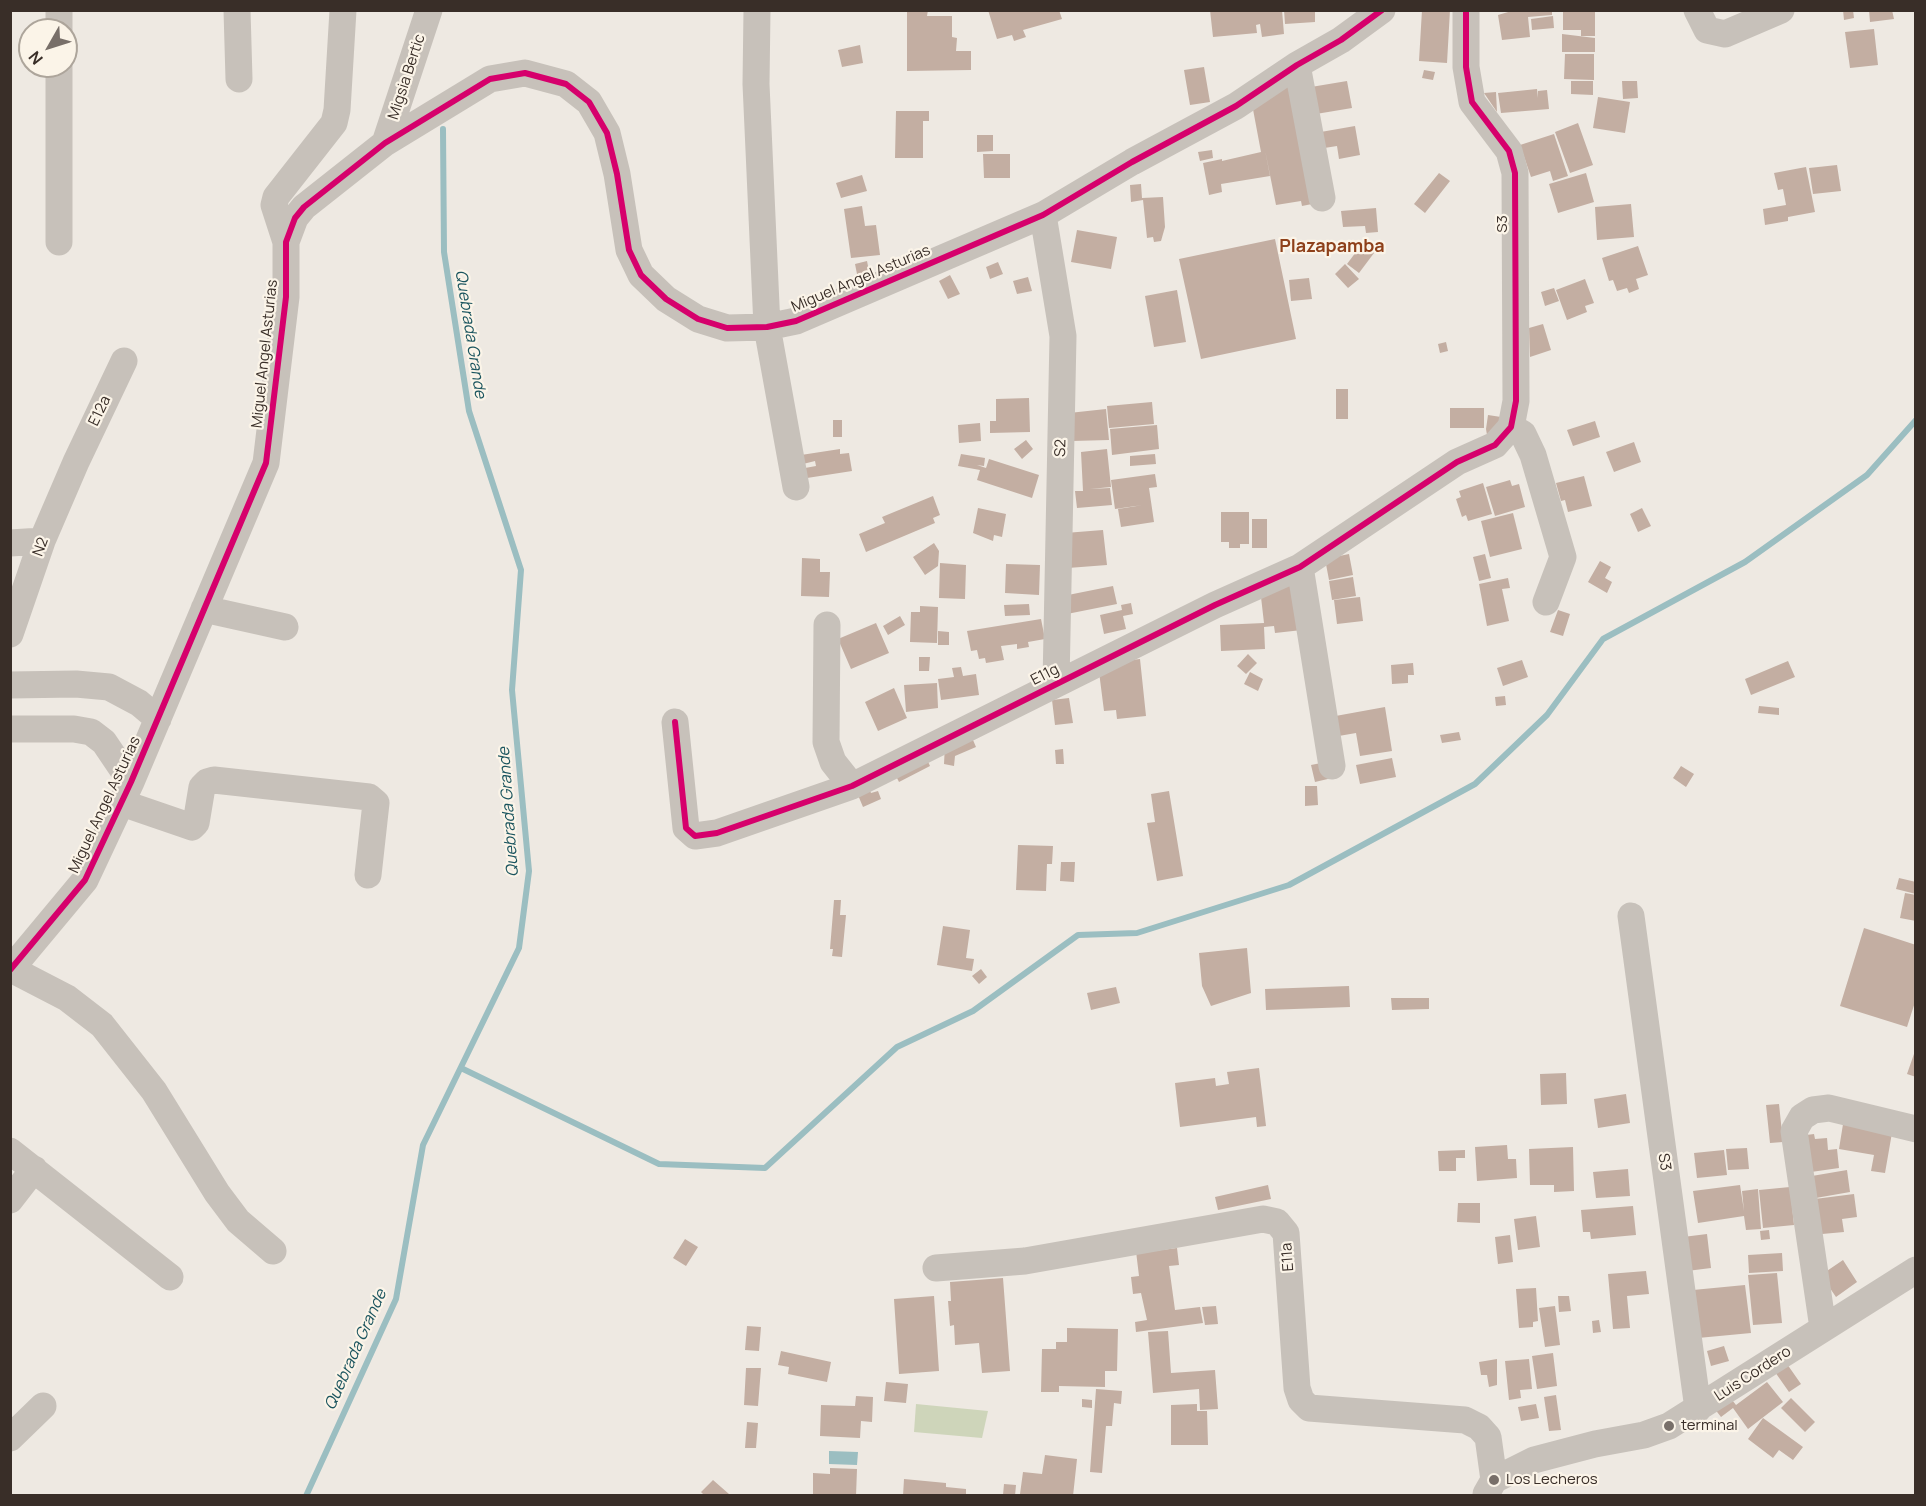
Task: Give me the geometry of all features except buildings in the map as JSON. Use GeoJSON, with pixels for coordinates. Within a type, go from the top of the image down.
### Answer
{"type":"FeatureCollection","features":[{"type":"Feature","properties":{"kind":"street"},"geometry":{"type":"LineString","coordinates":[[237,10],[239,79]]}},
{"type":"Feature","properties":{"kind":"street"},"geometry":{"type":"LineString","coordinates":[[286,242],[273,206],[276,197],[334,123],[337,110],[343,10]]}},
{"type":"Feature","properties":{"kind":"street","name":"Migsia Bertic"},"geometry":{"type":"LineString","coordinates":[[385,143],[429,10]]}},
{"type":"Feature","properties":{"kind":"street"},"geometry":{"type":"LineString","coordinates":[[757,10],[756,84],[766,327],[796,487]]}},
{"type":"Feature","properties":{"kind":"street","name":"Miguel Angel Asturias"},"geometry":{"type":"LineString","coordinates":[[11,969],[85,880],[127,793],[266,463],[286,297],[286,242],[295,218],[304,207],[385,143],[490,79],[525,74],[566,84],[589,102],[607,133],[617,174],[629,250],[641,275],[666,299],[698,319],[727,328],[766,327],[796,321],[1042,215],[1132,162],[1236,106],[1297,65],[1341,40],[1382,10]]}},
{"type":"Feature","properties":{"kind":"street","name":"S3"},"geometry":{"type":"LineString","coordinates":[[1466,10],[1466,67],[1472,102],[1509,151],[1515,173],[1516,401],[1503,436]]}},
{"type":"Feature","properties":{"kind":"street"},"geometry":{"type":"LineString","coordinates":[[1697,10],[1707,30],[1725,34],[1781,10]]}},
{"type":"Feature","properties":{"kind":"street"},"geometry":{"type":"LineString","coordinates":[[1297,65],[1322,198]]}},
{"type":"Feature","properties":{"kind":"street"},"geometry":{"type":"LineString","coordinates":[[59,78],[59,242]]}},
{"type":"Feature","properties":{"kind":"street","name":"S2"},"geometry":{"type":"LineString","coordinates":[[1042,215],[1062,336],[1056,683]]}},
{"type":"Feature","properties":{"kind":"street","name":"E12a"},"geometry":{"type":"LineString","coordinates":[[76,462],[124,361]]}},
{"type":"Feature","properties":{"kind":"street"},"geometry":{"type":"LineString","coordinates":[[1503,436],[1523,434],[1533,455],[1563,557],[1546,602]]}},
{"type":"Feature","properties":{"kind":"street","name":"E11g"},"geometry":{"type":"LineString","coordinates":[[675,722],[686,828],[695,836],[717,833],[852,786],[1215,605],[1300,567],[1457,462],[1503,436]]}},
{"type":"Feature","properties":{"kind":"street","name":"N2"},"geometry":{"type":"LineString","coordinates":[[10,634],[42,541],[76,462]]}},
{"type":"Feature","properties":{"kind":"street"},"geometry":{"type":"LineString","coordinates":[[10,543],[42,541]]}},
{"type":"Feature","properties":{"kind":"street"},"geometry":{"type":"LineString","coordinates":[[1300,567],[1332,766]]}},
{"type":"Feature","properties":{"kind":"street"},"geometry":{"type":"LineString","coordinates":[[204,609],[285,627]]}},
{"type":"Feature","properties":{"kind":"street"},"geometry":{"type":"LineString","coordinates":[[827,625],[826,742],[833,762],[852,786]]}},
{"type":"Feature","properties":{"kind":"street"},"geometry":{"type":"LineString","coordinates":[[10,685],[76,684],[109,687],[139,703],[158,719]]}},
{"type":"Feature","properties":{"kind":"street"},"geometry":{"type":"LineString","coordinates":[[10,729],[74,729],[91,732],[104,742],[127,793],[192,826],[196,823],[202,787],[214,780],[369,797],[376,803],[368,875]]}},
{"type":"Feature","properties":{"kind":"street","name":"S3"},"geometry":{"type":"LineString","coordinates":[[1631,916],[1698,1409]]}},
{"type":"Feature","properties":{"kind":"street"},"geometry":{"type":"LineString","coordinates":[[11,969],[67,998],[102,1025],[154,1091],[217,1194],[238,1221],[273,1251]]}},
{"type":"Feature","properties":{"kind":"street"},"geometry":{"type":"LineString","coordinates":[[1823,1328],[1794,1131],[1802,1117],[1813,1110],[1829,1108],[1916,1129]]}},
{"type":"Feature","properties":{"kind":"street"},"geometry":{"type":"LineString","coordinates":[[10,1151],[170,1277]]}},
{"type":"Feature","properties":{"kind":"street"},"geometry":{"type":"LineString","coordinates":[[10,1200],[34,1169]]}},
{"type":"Feature","properties":{"kind":"street","name":"E11a"},"geometry":{"type":"LineString","coordinates":[[936,1268],[1025,1261],[1263,1219],[1277,1222],[1286,1233],[1297,1388],[1301,1400],[1309,1408],[1465,1420],[1479,1427],[1488,1437],[1490,1488]]}},
{"type":"Feature","properties":{"kind":"street","name":"Luis Cordero"},"geometry":{"type":"LineString","coordinates":[[1490,1488],[1534,1460],[1595,1444],[1644,1436],[1669,1426],[1916,1270]]}},
{"type":"Feature","properties":{"kind":"street"},"geometry":{"type":"LineString","coordinates":[[10,1438],[43,1406]]}},
{"type":"Feature","properties":{"kind":"green space"},"geometry":{"type":"Polygon","coordinates":[[[916,1404],[988,1411],[982,1438],[914,1432],[916,1404]]]}},
{"type":"Feature","properties":{"kind":"water"},"geometry":{"type":"Polygon","coordinates":[[[829,1451],[858,1452],[857,1465],[829,1464],[829,1451]]]}},
{"type":"Feature","properties":{"kind":"waterway","name":"Quebrada Grande"},"geometry":{"type":"LineString","coordinates":[[306,1496],[396,1299],[423,1145],[519,948],[529,871],[512,690],[521,570],[469,411],[444,252],[443,129]]}},
{"type":"Feature","properties":{"kind":"waterway"},"geometry":{"type":"LineString","coordinates":[[461,1068],[659,1164],[765,1168],[897,1047],[973,1011],[1078,935],[1137,933],[1289,885],[1475,784],[1547,715],[1603,639],[1745,562],[1867,475],[1916,420]]}},
{"type":"Feature","properties":{"kind":"cycle path"},"geometry":{"type":"LineString","coordinates":[[10,970],[85,880],[131,782],[266,463],[286,297],[286,242],[295,218],[304,207],[385,143],[490,79],[525,73],[566,84],[589,102],[607,133],[617,174],[629,250],[641,275],[666,299],[698,319],[727,328],[767,327],[796,321],[1043,215],[1132,162],[1236,106],[1297,65],[1341,40],[1382,10]]}},
{"type":"Feature","properties":{"kind":"cycle path"},"geometry":{"type":"LineString","coordinates":[[675,722],[686,828],[695,836],[717,833],[852,786],[1215,605],[1300,567],[1457,462],[1495,445],[1511,427],[1516,401],[1515,173],[1509,151],[1472,102],[1466,67],[1466,10]]}},
{"type":"Feature","properties":{"kind":"place","name":"terminal"},"geometry":{"type":"Point","coordinates":[1669,1426]}},
{"type":"Feature","properties":{"kind":"place","name":"Los Lecheros"},"geometry":{"type":"Point","coordinates":[1494,1480]}},
{"type":"Feature","properties":{"kind":"district","name":"Plazapamba"},"geometry":{"type":"Point","coordinates":[1332,247]}}]}
